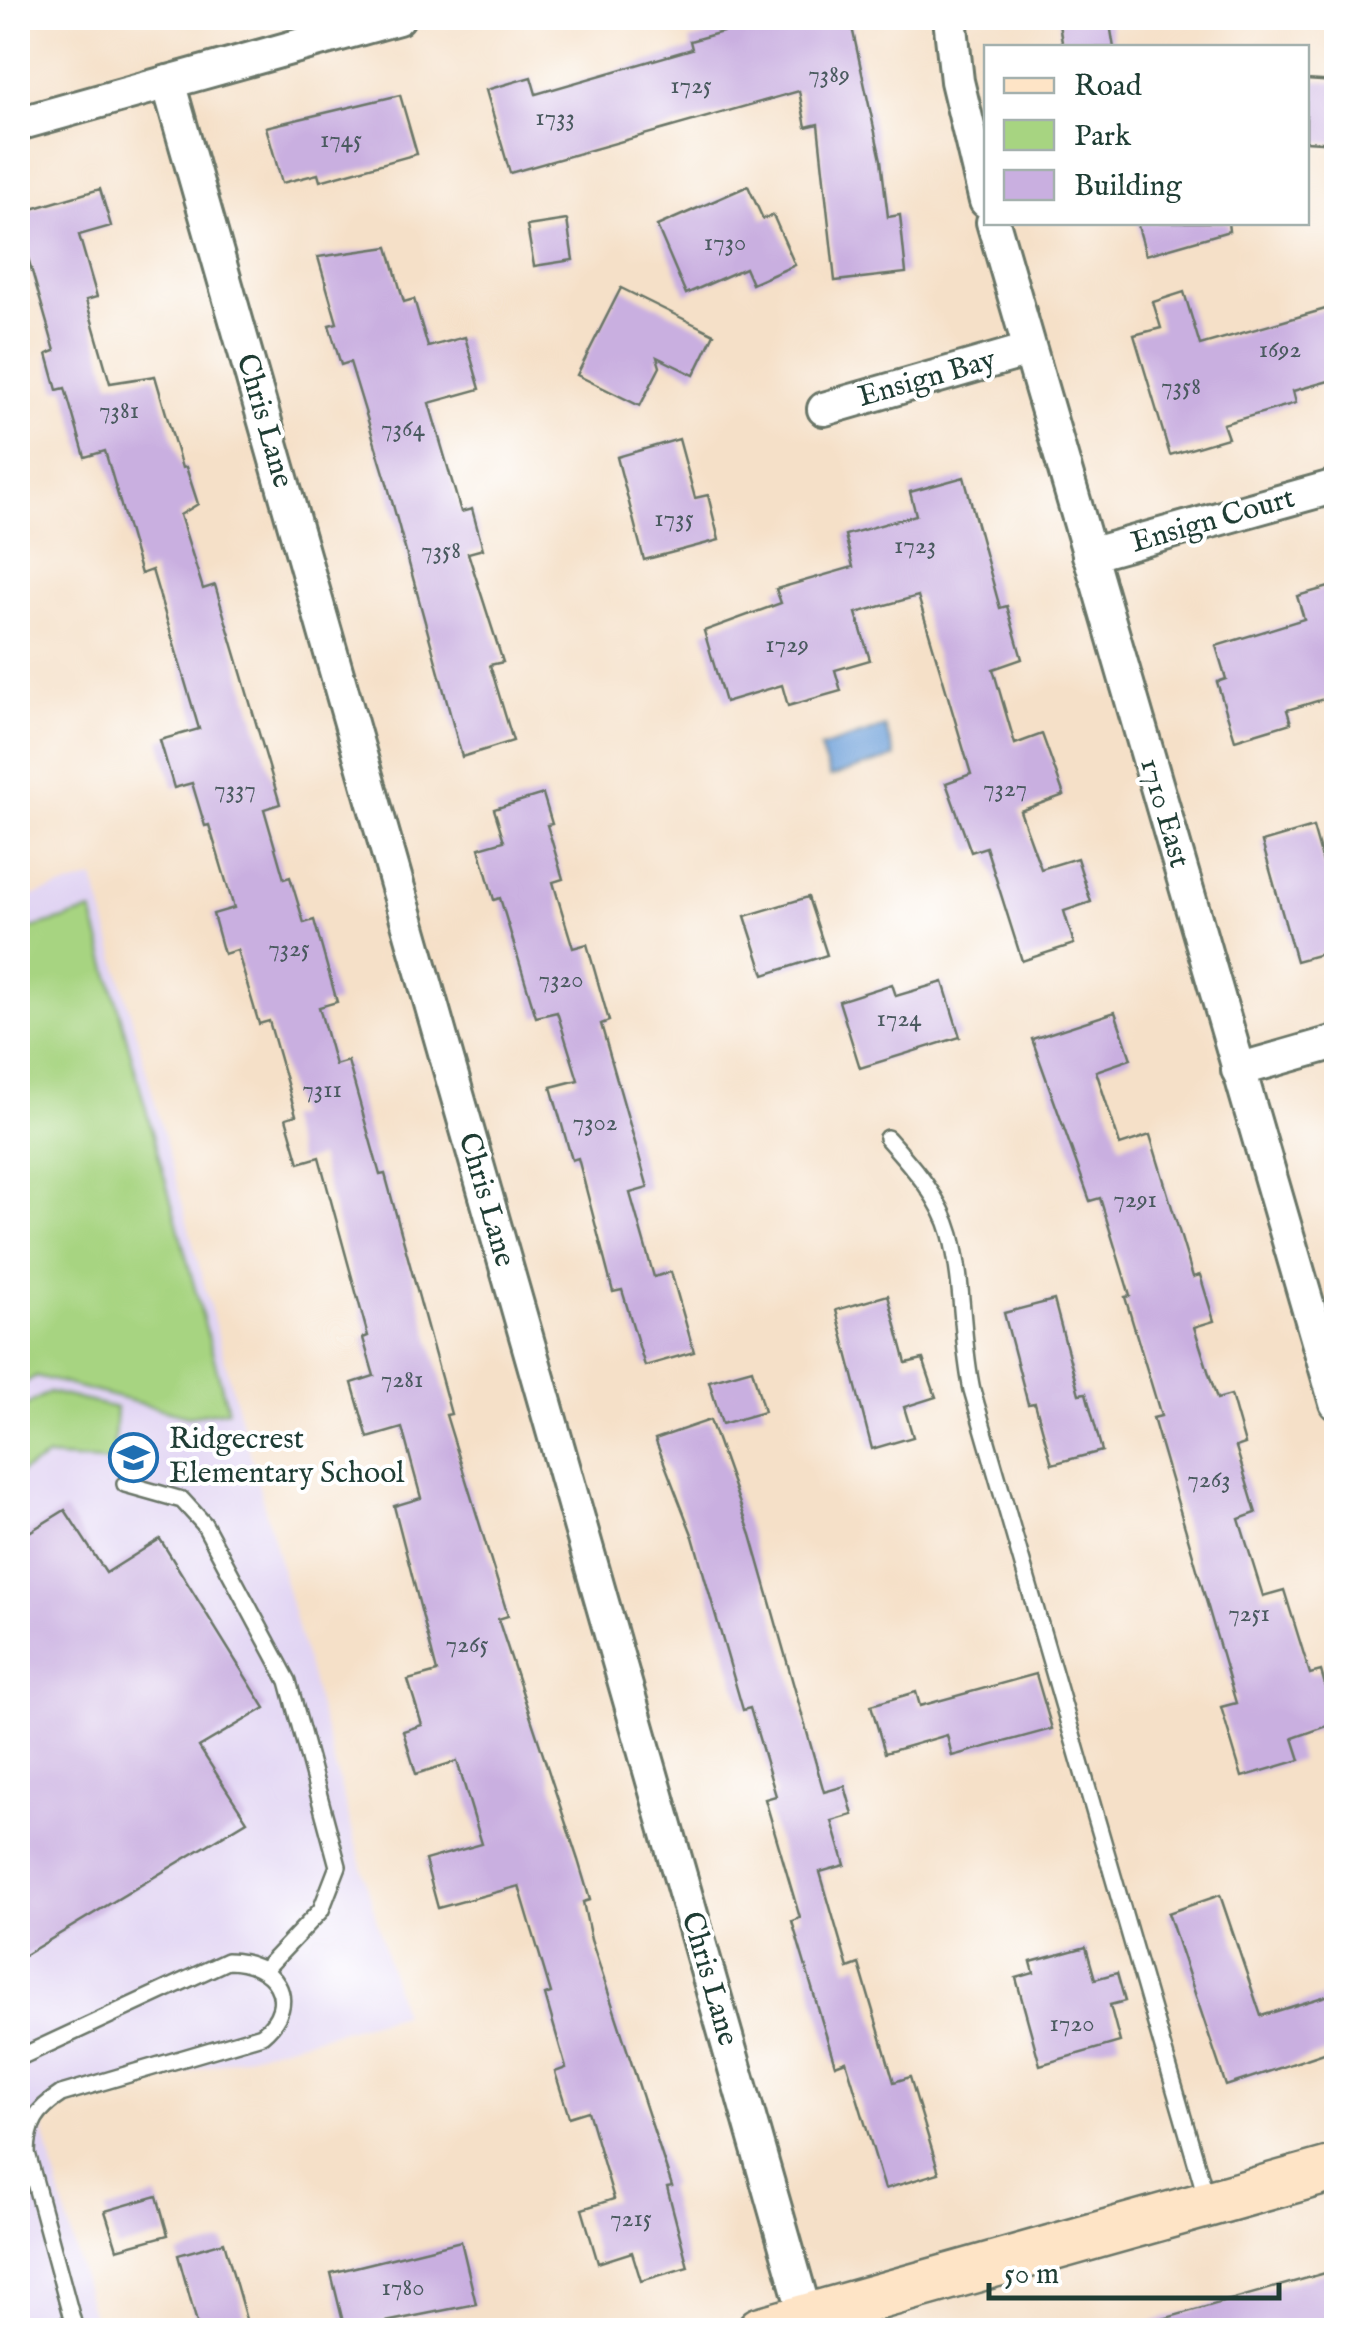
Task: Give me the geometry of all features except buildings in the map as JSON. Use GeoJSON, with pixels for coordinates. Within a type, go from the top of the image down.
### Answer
{"type":"FeatureCollection","features":[{"type":"Feature","properties":{"kind":"street"},"geometry":{"type":"LineString","coordinates":[[18,124],[398,18]]}},
{"type":"Feature","properties":{"kind":"street"},"geometry":{"type":"LineString","coordinates":[[950,18],[957,81],[984,193]]}},
{"type":"Feature","properties":{"kind":"street","name":"Chris Lane"},"geometry":{"type":"LineString","coordinates":[[168,82],[806,2318]]}},
{"type":"Feature","properties":{"kind":"street","name":"1710 East"},"geometry":{"type":"LineString","coordinates":[[993,225],[1336,1403]]}},
{"type":"Feature","properties":{"kind":"street","name":"Ensign Bay"},"geometry":{"type":"LineString","coordinates":[[824,409],[1030,350]]}},
{"type":"Feature","properties":{"kind":"street","name":"Ensign Court"},"geometry":{"type":"LineString","coordinates":[[1089,556],[1336,486]]}},
{"type":"Feature","properties":{"kind":"street"},"geometry":{"type":"LineString","coordinates":[[1238,1070],[1336,1042]]}},
{"type":"Feature","properties":{"kind":"street"},"geometry":{"type":"LineString","coordinates":[[760,2330],[1336,2168]]}},
{"type":"Feature","properties":{"kind":"lane"},"geometry":{"type":"LineString","coordinates":[[887,1138],[922,1177],[950,1233],[961,1339],[972,1390],[1208,2204]]}},
{"type":"Feature","properties":{"kind":"lane"},"geometry":{"type":"LineString","coordinates":[[125,1484],[182,1500],[204,1524],[288,1681],[338,1866],[320,1910],[265,1968]]}},
{"type":"Feature","properties":{"kind":"lane"},"geometry":{"type":"LineString","coordinates":[[18,2058],[227,1961],[265,1968],[278,1983],[280,2006],[274,2024],[262,2035],[61,2094],[40,2108],[28,2127],[27,2152],[74,2330]]}},
{"type":"Feature","properties":{"kind":"shaded area","name":"Ridgecrest Elementary School"},"geometry":{"type":"Polygon","coordinates":[[[94,878],[402,2014],[39,2112],[96,2330],[18,2330],[18,900],[94,878]]]}},
{"type":"Feature","properties":{"kind":"green space"},"geometry":{"type":"Polygon","coordinates":[[[92,911],[228,1410],[188,1416],[36,1376],[18,1387],[18,932],[92,911]]]}},
{"type":"Feature","properties":{"kind":"green space"},"geometry":{"type":"Polygon","coordinates":[[[49,1392],[116,1408],[113,1462],[48,1457],[18,1474],[18,1410],[49,1392]]]}},
{"type":"Feature","properties":{"kind":"water"},"geometry":{"type":"Polygon","coordinates":[[[885,727],[895,757],[830,777],[820,748],[885,727]]]}},
{"type":"Feature","properties":{"kind":"place","name":"Ridgecrest Elementary School"},"geometry":{"type":"Point","coordinates":[134,1457]}}]}
